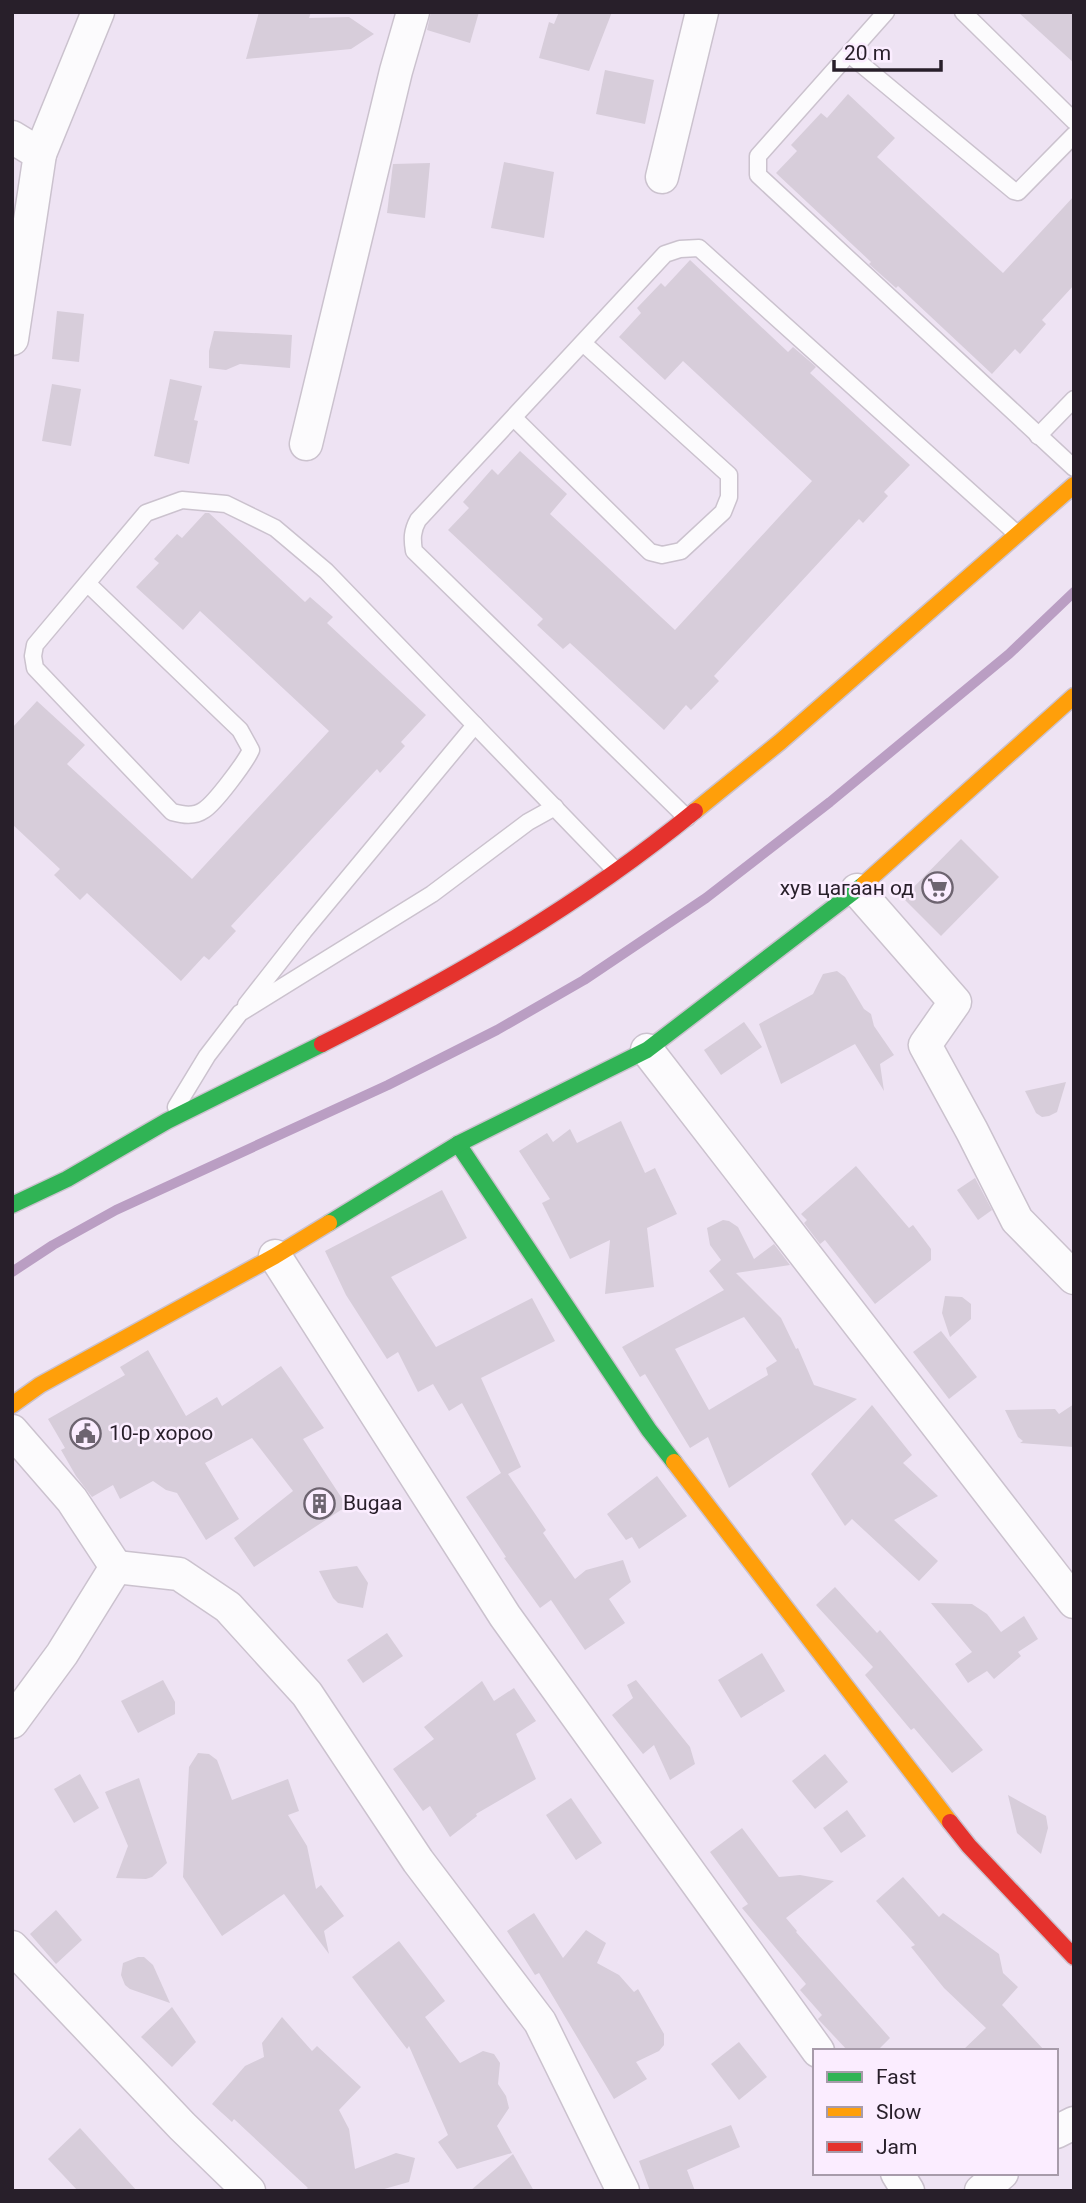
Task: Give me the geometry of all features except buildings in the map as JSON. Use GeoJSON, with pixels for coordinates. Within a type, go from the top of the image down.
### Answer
{"type":"FeatureCollection","features":[{"type":"Feature","properties":{"kind":"street"},"geometry":{"type":"LineString","coordinates":[[12,339],[40,154],[98,12]]}},
{"type":"Feature","properties":{"kind":"street"},"geometry":{"type":"LineString","coordinates":[[306,444],[396,71],[413,12]]}},
{"type":"Feature","properties":{"kind":"street"},"geometry":{"type":"LineString","coordinates":[[662,177],[702,12]]}},
{"type":"Feature","properties":{"kind":"street"},"geometry":{"type":"LineString","coordinates":[[12,137],[40,154]]}},
{"type":"Feature","properties":{"kind":"street"},"geometry":{"type":"LineString","coordinates":[[12,1205],[67,1179],[167,1121],[326,1042],[445,978],[576,900],[687,818],[780,741],[1074,485]]}},
{"type":"Feature","properties":{"kind":"street"},"geometry":{"type":"LineString","coordinates":[[12,1405],[40,1385],[275,1256],[458,1144],[647,1049],[858,890],[1074,696]]}},
{"type":"Feature","properties":{"kind":"street"},"geometry":{"type":"LineString","coordinates":[[858,890],[955,1002],[925,1045],[1017,1220],[1074,1278]]}},
{"type":"Feature","properties":{"kind":"street"},"geometry":{"type":"LineString","coordinates":[[647,1049],[1074,1602]]}},
{"type":"Feature","properties":{"kind":"street"},"geometry":{"type":"LineString","coordinates":[[458,1144],[649,1430],[969,1846],[1074,1957]]}},
{"type":"Feature","properties":{"kind":"street"},"geometry":{"type":"LineString","coordinates":[[275,1256],[505,1616],[817,2049]]}},
{"type":"Feature","properties":{"kind":"street"},"geometry":{"type":"LineString","coordinates":[[12,1431],[72,1500],[116,1567]]}},
{"type":"Feature","properties":{"kind":"street"},"geometry":{"type":"LineString","coordinates":[[12,1722],[62,1654],[116,1567]]}},
{"type":"Feature","properties":{"kind":"street"},"geometry":{"type":"LineString","coordinates":[[116,1567],[179,1574],[228,1607],[307,1694],[418,1861],[540,2022],[623,2191]]}},
{"type":"Feature","properties":{"kind":"street"},"geometry":{"type":"LineString","coordinates":[[12,1947],[182,2126],[249,2191]]}},
{"type":"Feature","properties":{"kind":"street"},"geometry":{"type":"LineString","coordinates":[[1058,2131],[1074,2123]]}},
{"type":"Feature","properties":{"kind":"street"},"geometry":{"type":"LineString","coordinates":[[898,2175],[908,2191]]}},
{"type":"Feature","properties":{"kind":"street"},"geometry":{"type":"LineString","coordinates":[[981,2191],[1000,2175]]}},
{"type":"Feature","properties":{"kind":"lane"},"geometry":{"type":"LineString","coordinates":[[886,12],[758,156],[758,175],[1074,468]]}},
{"type":"Feature","properties":{"kind":"lane"},"geometry":{"type":"LineString","coordinates":[[963,12],[1074,121]]}},
{"type":"Feature","properties":{"kind":"lane"},"geometry":{"type":"LineString","coordinates":[[849,54],[1014,191],[1018,192],[1074,135]]}},
{"type":"Feature","properties":{"kind":"lane"},"geometry":{"type":"LineString","coordinates":[[687,818],[414,551],[414,529],[418,520],[665,254],[680,249],[699,248],[1018,534]]}},
{"type":"Feature","properties":{"kind":"lane"},"geometry":{"type":"LineString","coordinates":[[513,418],[650,552],[662,555],[681,551],[723,512],[729,497],[729,474],[583,343]]}},
{"type":"Feature","properties":{"kind":"lane"},"geometry":{"type":"LineString","coordinates":[[1038,436],[1074,399]]}},
{"type":"Feature","properties":{"kind":"lane"},"geometry":{"type":"LineString","coordinates":[[87,583],[240,730],[251,750],[245,764],[204,810],[186,816],[172,812],[35,668],[33,656],[35,645],[87,583],[146,513],[182,500],[226,504],[275,528],[326,571],[616,871]]}},
{"type":"Feature","properties":{"kind":"lane"},"geometry":{"type":"LineString","coordinates":[[167,1121],[207,1056],[240,1013],[304,931],[475,726]]}},
{"type":"Feature","properties":{"kind":"lane"},"geometry":{"type":"LineString","coordinates":[[240,1013],[432,894],[528,822],[555,807]]}},
{"type":"Feature","properties":{"kind":"waterway"},"geometry":{"type":"LineString","coordinates":[[12,1272],[53,1245],[116,1210],[388,1085],[497,1030],[584,980],[706,898],[830,802],[1009,654],[1074,592]]}},
{"type":"Feature","properties":{"kind":"traffic: fast"},"geometry":{"type":"LineString","coordinates":[[329,1223],[458,1144],[647,1050],[864,884]]}},
{"type":"Feature","properties":{"kind":"traffic: fast"},"geometry":{"type":"LineString","coordinates":[[12,1205],[67,1179],[167,1121],[322,1044]]}},
{"type":"Feature","properties":{"kind":"traffic: fast"},"geometry":{"type":"LineString","coordinates":[[458,1144],[649,1430],[674,1462]]}},
{"type":"Feature","properties":{"kind":"traffic: slow"},"geometry":{"type":"LineString","coordinates":[[695,811],[780,742],[1074,485]]}},
{"type":"Feature","properties":{"kind":"traffic: slow"},"geometry":{"type":"LineString","coordinates":[[864,884],[1074,696]]}},
{"type":"Feature","properties":{"kind":"traffic: slow"},"geometry":{"type":"LineString","coordinates":[[12,1405],[40,1385],[275,1256],[329,1223]]}},
{"type":"Feature","properties":{"kind":"traffic: slow"},"geometry":{"type":"LineString","coordinates":[[674,1462],[950,1822]]}},
{"type":"Feature","properties":{"kind":"traffic: jam"},"geometry":{"type":"LineString","coordinates":[[322,1044],[515,938],[607,878],[695,811]]}},
{"type":"Feature","properties":{"kind":"traffic: jam"},"geometry":{"type":"LineString","coordinates":[[950,1822],[969,1846],[1074,1957]]}},
{"type":"Feature","properties":{"kind":"place","name":"хув цагаан од"},"geometry":{"type":"Point","coordinates":[937,888]}},
{"type":"Feature","properties":{"kind":"place","name":"10-р хороо"},"geometry":{"type":"Point","coordinates":[86,1433]}},
{"type":"Feature","properties":{"kind":"place","name":"Bugaa"},"geometry":{"type":"Point","coordinates":[320,1503]}}]}
